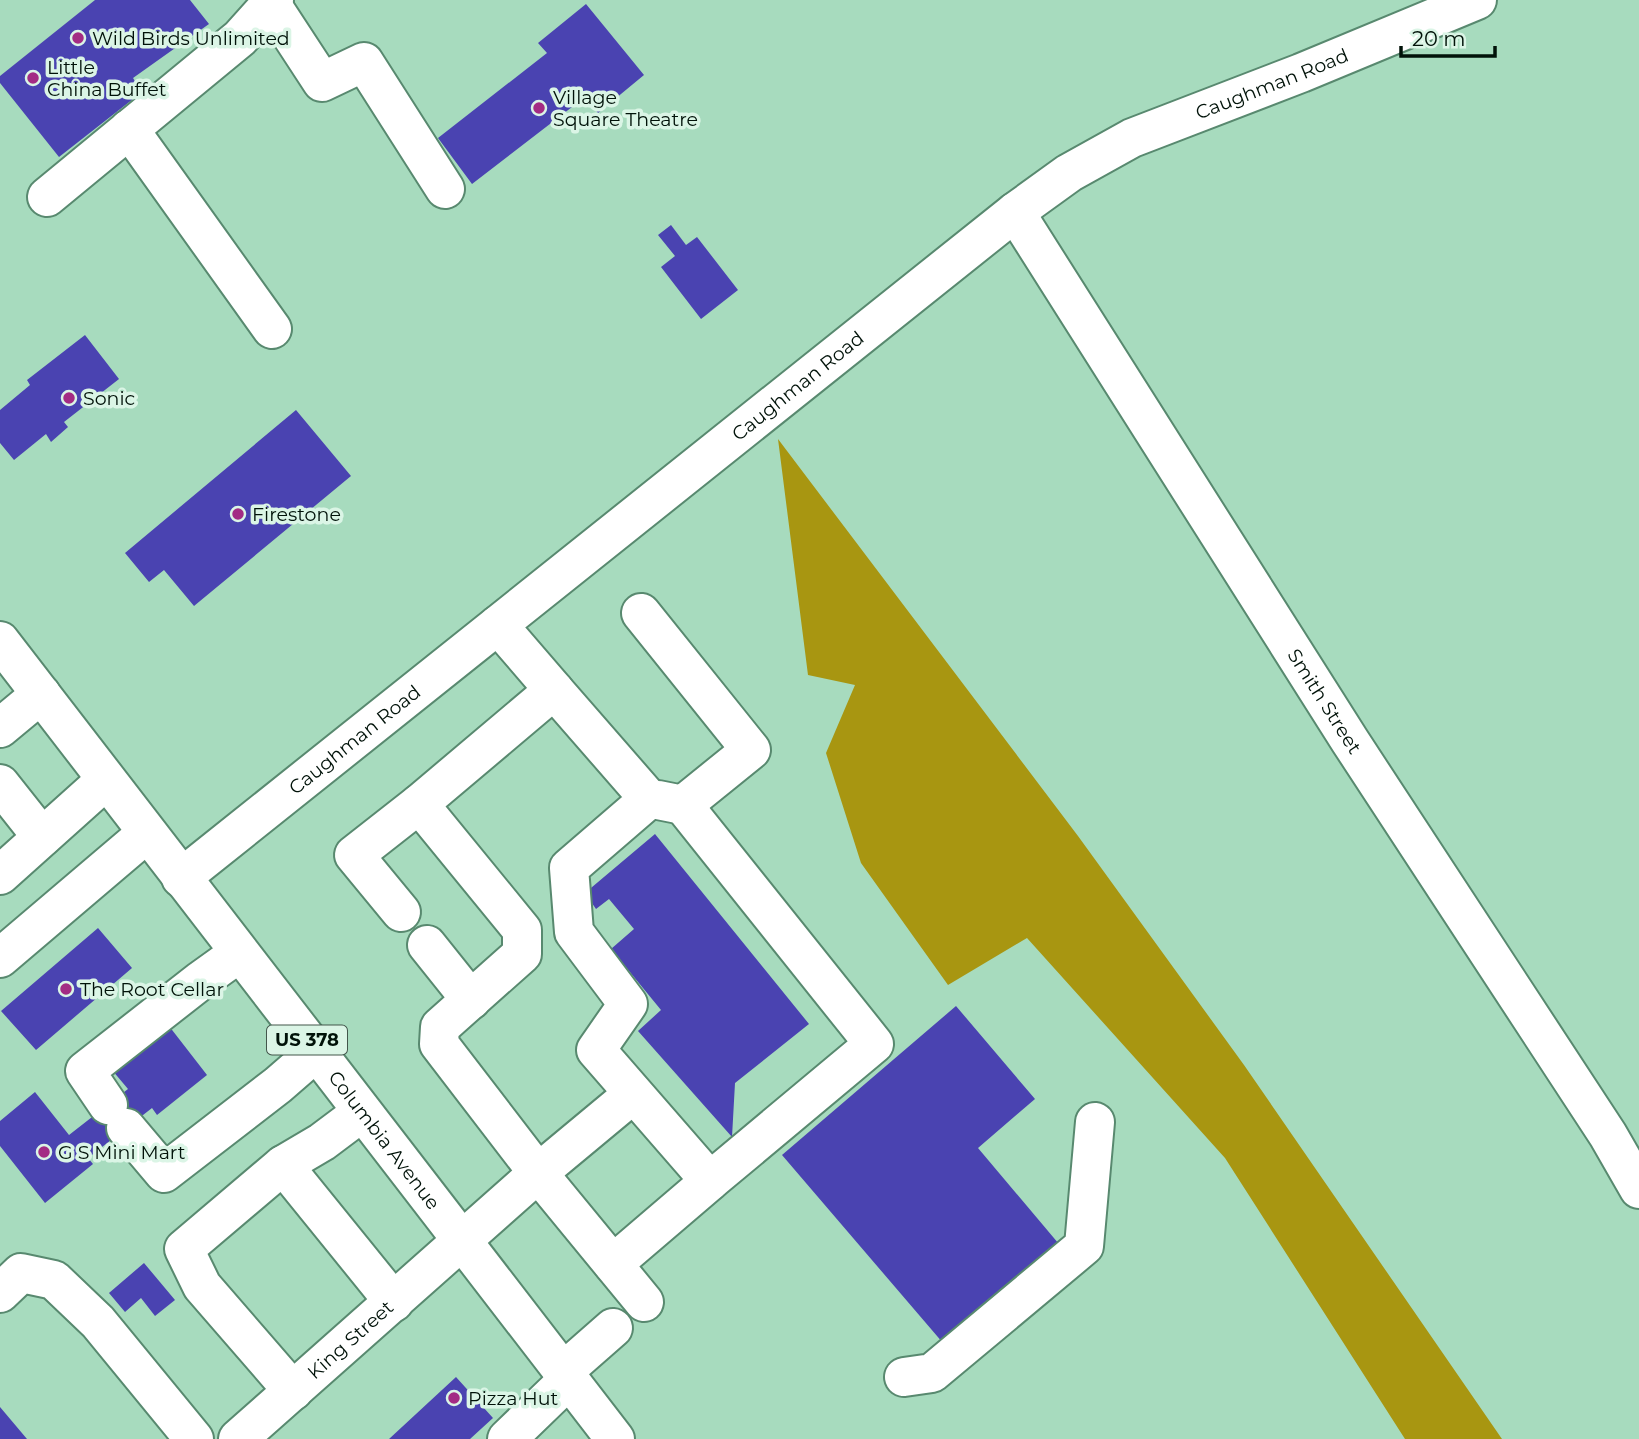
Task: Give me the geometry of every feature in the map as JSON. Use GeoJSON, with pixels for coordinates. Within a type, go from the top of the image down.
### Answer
{"type":"FeatureCollection","features":[{"type":"Feature","properties":{"kind":"street","name":"Caughman Road"},"geometry":{"type":"LineString","coordinates":[[181,878],[1015,212],[1069,173],[1132,138],[1301,74],[1477,0]]}},
{"type":"Feature","properties":{"kind":"street"},"geometry":{"type":"LineString","coordinates":[[47,197],[240,38],[272,2],[322,82],[364,62],[445,190]]}},
{"type":"Feature","properties":{"kind":"street"},"geometry":{"type":"LineString","coordinates":[[129,129],[272,329]]}},
{"type":"Feature","properties":{"kind":"street","name":"Smith Street"},"geometry":{"type":"LineString","coordinates":[[1015,212],[1350,741],[1601,1124],[1639,1189]]}},
{"type":"Feature","properties":{"kind":"street"},"geometry":{"type":"LineString","coordinates":[[641,613],[751,750],[666,802],[569,868],[574,932],[628,1004],[596,1050],[710,1181]]}},
{"type":"Feature","properties":{"kind":"street"},"geometry":{"type":"LineString","coordinates":[[498,625],[554,690],[666,802],[874,1044],[613,1265]]}},
{"type":"Feature","properties":{"kind":"street","name":"Columbia Avenue"},"geometry":{"type":"LineString","coordinates":[[1,645],[615,1439]]}},
{"type":"Feature","properties":{"kind":"street"},"geometry":{"type":"LineString","coordinates":[[401,912],[354,855],[554,690]]}},
{"type":"Feature","properties":{"kind":"street"},"geometry":{"type":"LineString","coordinates":[[0,728],[41,694]]}},
{"type":"Feature","properties":{"kind":"street"},"geometry":{"type":"LineString","coordinates":[[0,875],[106,780]]}},
{"type":"Feature","properties":{"kind":"street"},"geometry":{"type":"LineString","coordinates":[[0,784],[42,837]]}},
{"type":"Feature","properties":{"kind":"street"},"geometry":{"type":"LineString","coordinates":[[419,804],[522,930],[522,954],[440,1027],[439,1045],[643,1302]]}},
{"type":"Feature","properties":{"kind":"street"},"geometry":{"type":"LineString","coordinates":[[0,958],[147,832]]}},
{"type":"Feature","properties":{"kind":"street"},"geometry":{"type":"LineString","coordinates":[[428,945],[471,1000]]}},
{"type":"Feature","properties":{"kind":"street"},"geometry":{"type":"LineString","coordinates":[[239,953],[85,1071],[117,1117],[164,1173],[278,1085],[316,1052]]}},
{"type":"Feature","properties":{"kind":"street","name":"King Street"},"geometry":{"type":"LineString","coordinates":[[238,1439],[538,1173],[633,1094]]}},
{"type":"Feature","properties":{"kind":"street"},"geometry":{"type":"LineString","coordinates":[[293,1391],[202,1286],[184,1249],[283,1165],[322,1142],[362,1112]]}},
{"type":"Feature","properties":{"kind":"street"},"geometry":{"type":"LineString","coordinates":[[904,1377],[932,1373],[1084,1246],[1095,1122]]}},
{"type":"Feature","properties":{"kind":"street"},"geometry":{"type":"LineString","coordinates":[[283,1165],[394,1302]]}},
{"type":"Feature","properties":{"kind":"street"},"geometry":{"type":"LineString","coordinates":[[0,1293],[21,1273],[54,1280],[98,1322],[194,1439]]}},
{"type":"Feature","properties":{"kind":"street"},"geometry":{"type":"LineString","coordinates":[[507,1439],[613,1328]]}},
{"type":"Feature","properties":{"kind":"shaded area"},"geometry":{"type":"Polygon","coordinates":[[[778,439],[1078,836],[1244,1065],[1502,1439],[1405,1439],[1225,1158],[1027,938],[948,985],[861,863],[826,753],[855,685],[808,675],[778,439]]]}},
{"type":"Feature","properties":{"kind":"building"},"geometry":{"type":"Polygon","coordinates":[[[95,0],[190,0],[209,24],[133,78],[142,92],[59,157],[0,83],[0,76],[95,0]]]}},
{"type":"Feature","properties":{"kind":"building"},"geometry":{"type":"Polygon","coordinates":[[[586,4],[644,75],[598,113],[585,97],[472,184],[438,138],[547,53],[538,43],[586,4]]]}},
{"type":"Feature","properties":{"kind":"building"},"geometry":{"type":"Polygon","coordinates":[[[671,225],[686,245],[697,237],[738,290],[701,319],[661,267],[675,256],[658,235],[671,225]]]}},
{"type":"Feature","properties":{"kind":"building"},"geometry":{"type":"Polygon","coordinates":[[[85,335],[119,379],[64,422],[68,427],[51,442],[46,434],[14,460],[0,443],[0,410],[30,385],[27,380],[85,335]]]}},
{"type":"Feature","properties":{"kind":"building","name":"Firestone"},"geometry":{"type":"Polygon","coordinates":[[[296,410],[351,476],[194,606],[164,570],[149,582],[125,553],[296,410]]]}},
{"type":"Feature","properties":{"kind":"building"},"geometry":{"type":"Polygon","coordinates":[[[655,834],[809,1024],[735,1083],[732,1137],[638,1031],[661,1010],[611,949],[634,929],[609,899],[596,909],[585,893],[655,834]]]}},
{"type":"Feature","properties":{"kind":"building","name":"The Root Cellar"},"geometry":{"type":"Polygon","coordinates":[[[98,928],[132,968],[36,1050],[1,1011],[98,928]]]}},
{"type":"Feature","properties":{"kind":"building"},"geometry":{"type":"Polygon","coordinates":[[[956,1006],[1035,1099],[978,1148],[1064,1250],[949,1350],[782,1155],[956,1006]]]}},
{"type":"Feature","properties":{"kind":"building"},"geometry":{"type":"Polygon","coordinates":[[[169,1026],[207,1075],[157,1115],[152,1108],[88,1158],[93,1164],[45,1203],[0,1146],[0,1121],[35,1092],[69,1135],[128,1089],[112,1070],[169,1026]]]}},
{"type":"Feature","properties":{"kind":"building"},"geometry":{"type":"Polygon","coordinates":[[[144,1263],[175,1300],[155,1316],[141,1298],[125,1312],[109,1293],[144,1263]]]}},
{"type":"Feature","properties":{"kind":"building","name":"Pizza Hut"},"geometry":{"type":"Polygon","coordinates":[[[456,1377],[493,1418],[470,1439],[389,1439],[456,1377]]]}},
{"type":"Feature","properties":{"kind":"building"},"geometry":{"type":"Polygon","coordinates":[[[0,1407],[27,1439],[0,1439],[0,1407]]]}},
{"type":"Feature","properties":{"kind":"place","name":"Wild Birds Unlimited"},"geometry":{"type":"Point","coordinates":[78,38]}},
{"type":"Feature","properties":{"kind":"place","name":"Little China Buffet"},"geometry":{"type":"Point","coordinates":[33,78]}},
{"type":"Feature","properties":{"kind":"place","name":"Village Square Theatre"},"geometry":{"type":"Point","coordinates":[539,108]}},
{"type":"Feature","properties":{"kind":"place","name":"Sonic"},"geometry":{"type":"Point","coordinates":[69,398]}},
{"type":"Feature","properties":{"kind":"place","name":"Firestone"},"geometry":{"type":"Point","coordinates":[238,514]}},
{"type":"Feature","properties":{"kind":"place","name":"The Root Cellar"},"geometry":{"type":"Point","coordinates":[66,989]}},
{"type":"Feature","properties":{"kind":"place","name":"G S Mini Mart"},"geometry":{"type":"Point","coordinates":[44,1152]}},
{"type":"Feature","properties":{"kind":"place","name":"Pizza Hut"},"geometry":{"type":"Point","coordinates":[454,1398]}}]}
